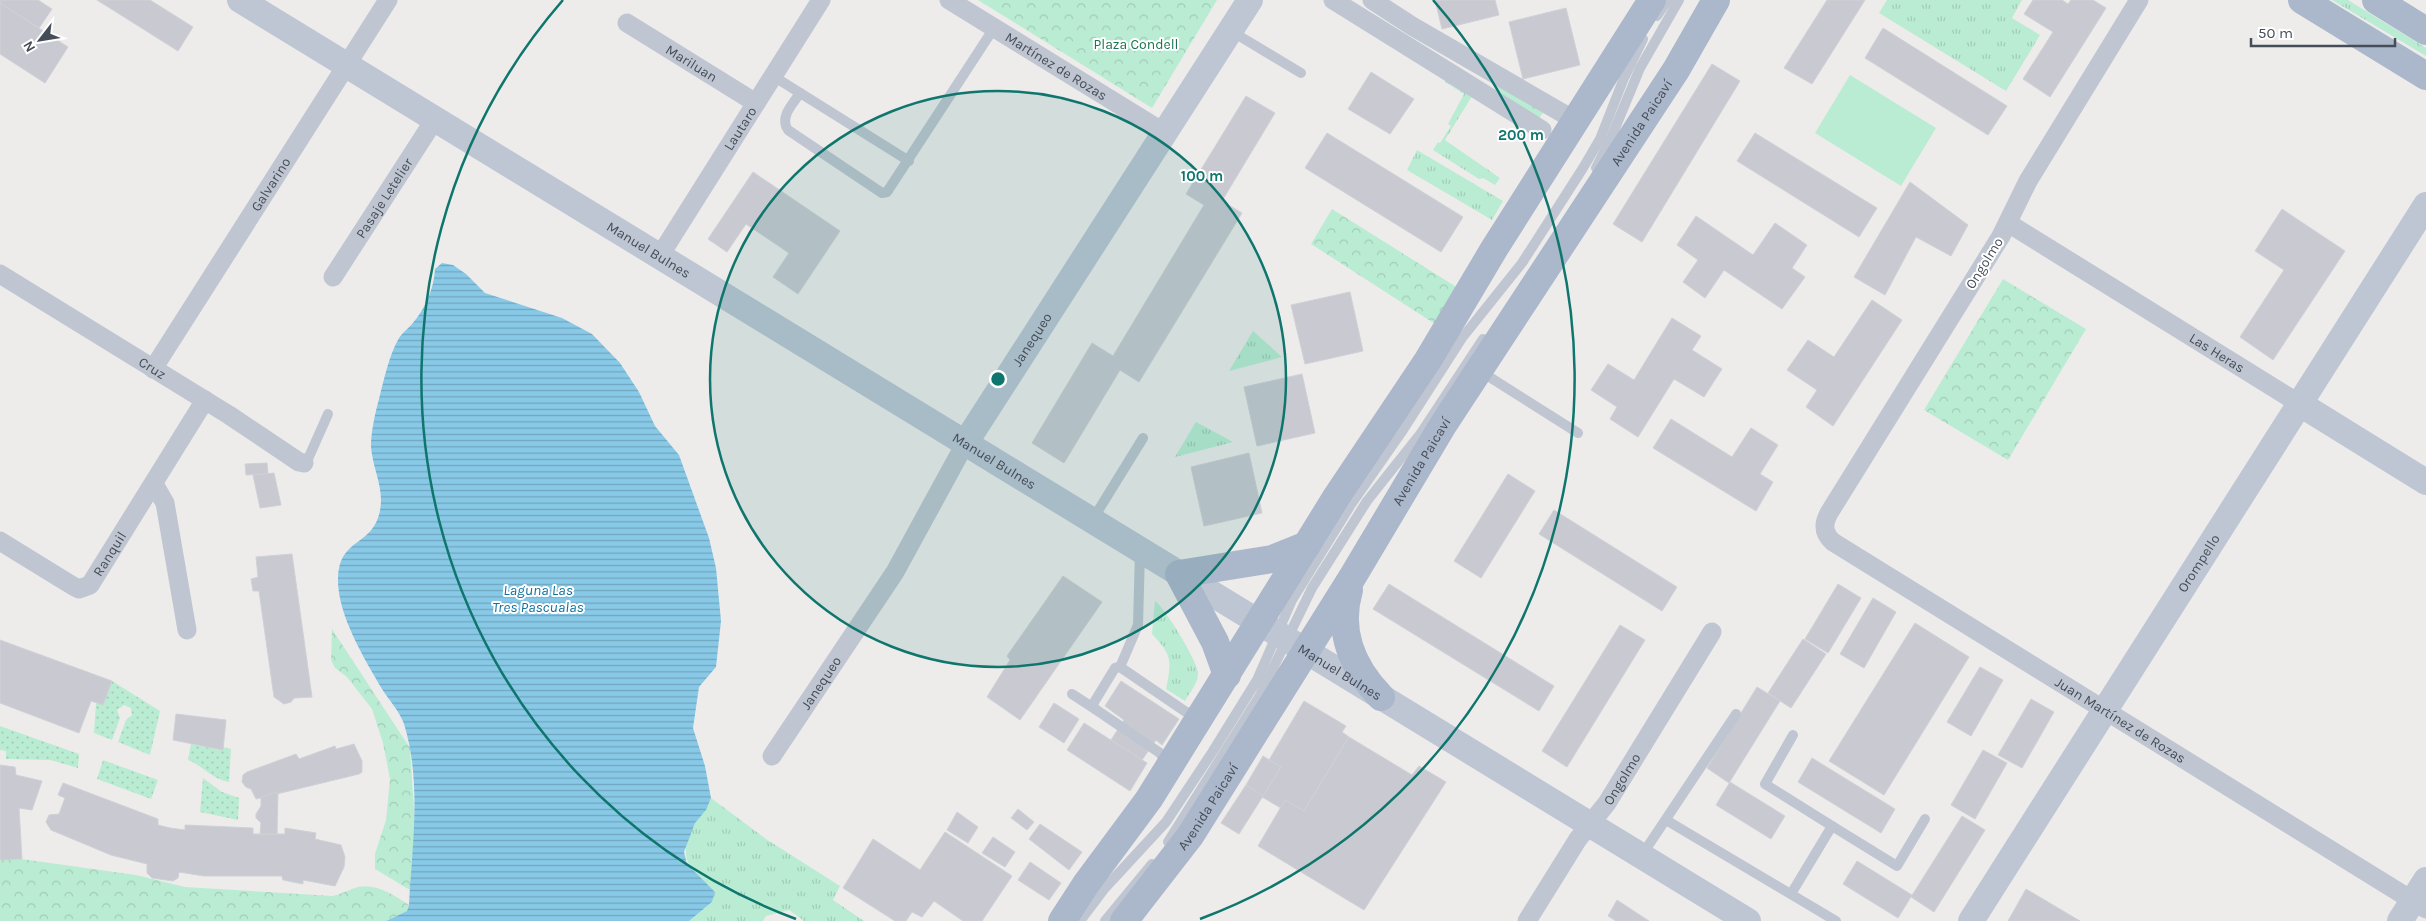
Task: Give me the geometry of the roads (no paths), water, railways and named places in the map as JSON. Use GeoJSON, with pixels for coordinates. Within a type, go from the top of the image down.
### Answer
{"type":"FeatureCollection","features":[{"type":"Feature","properties":{"kind":"main road","name":"Manuel Bulnes"},"geometry":{"type":"LineString","coordinates":[[240,0],[1748,921]]}},
{"type":"Feature","properties":{"kind":"main road","name":"Janequeo"},"geometry":{"type":"LineString","coordinates":[[966,442],[1250,0]]}},
{"type":"Feature","properties":{"kind":"main road","name":"Avenida Paicaví"},"geometry":{"type":"LineString","coordinates":[[1124,921],[1190,836],[1283,637],[1307,545],[1347,480],[1428,360],[1494,249],[1652,0]]}},
{"type":"Feature","properties":{"kind":"main road","name":"Avenida Paicaví"},"geometry":{"type":"LineString","coordinates":[[1062,921],[1086,884],[1149,800],[1184,712],[1227,675],[1283,637],[1353,576],[1428,450],[1479,358],[1676,70],[1716,0]]}},
{"type":"Feature","properties":{"kind":"main road"},"geometry":{"type":"LineString","coordinates":[[2302,0],[2426,76]]}},
{"type":"Feature","properties":{"kind":"main road"},"geometry":{"type":"LineString","coordinates":[[2376,0],[2426,30]]}},
{"type":"Feature","properties":{"kind":"main road","name":"Orompello"},"geometry":{"type":"LineString","coordinates":[[1971,921],[2426,205]]}},
{"type":"Feature","properties":{"kind":"main road","name":"Las Heras"},"geometry":{"type":"LineString","coordinates":[[2300,404],[2426,482]]}},
{"type":"Feature","properties":{"kind":"main road"},"geometry":{"type":"LineString","coordinates":[[1227,675],[1215,642],[1179,574],[1272,559],[1307,545]]}},
{"type":"Feature","properties":{"kind":"main road"},"geometry":{"type":"LineString","coordinates":[[1353,576],[1345,614],[1346,637],[1354,662],[1360,673],[1380,697]]}},
{"type":"Feature","properties":{"kind":"street","name":"Galvarino"},"geometry":{"type":"LineString","coordinates":[[154,369],[388,0]]}},
{"type":"Feature","properties":{"kind":"street","name":"Lautaro"},"geometry":{"type":"LineString","coordinates":[[659,256],[821,0]]}},
{"type":"Feature","properties":{"kind":"street","name":"Martínez de Rozas"},"geometry":{"type":"LineString","coordinates":[[948,0],[1165,133]]}},
{"type":"Feature","properties":{"kind":"street"},"geometry":{"type":"LineString","coordinates":[[1333,0],[1542,130]]}},
{"type":"Feature","properties":{"kind":"street"},"geometry":{"type":"LineString","coordinates":[[1372,0],[1436,40],[1576,121]]}},
{"type":"Feature","properties":{"kind":"street","name":"Ongolmo"},"geometry":{"type":"LineString","coordinates":[[1824,523],[2008,223],[2025,187],[2139,0]]}},
{"type":"Feature","properties":{"kind":"street","name":"Mariluan"},"geometry":{"type":"LineString","coordinates":[[627,23],[756,103]]}},
{"type":"Feature","properties":{"kind":"street","name":"Pasaje Letelier"},"geometry":{"type":"LineString","coordinates":[[333,277],[435,119]]}},
{"type":"Feature","properties":{"kind":"street","name":"Las Heras"},"geometry":{"type":"LineString","coordinates":[[2008,223],[2300,404]]}},
{"type":"Feature","properties":{"kind":"street","name":"Cruz"},"geometry":{"type":"LineString","coordinates":[[0,274],[205,400],[299,462],[304,463]]}},
{"type":"Feature","properties":{"kind":"street","name":"Ranquil"},"geometry":{"type":"LineString","coordinates":[[0,542],[73,586],[86,588],[94,582],[205,400]]}},
{"type":"Feature","properties":{"kind":"street","name":"Janequeo"},"geometry":{"type":"LineString","coordinates":[[772,756],[895,572],[966,442]]}},
{"type":"Feature","properties":{"kind":"street"},"geometry":{"type":"LineString","coordinates":[[154,484],[165,503],[187,630]]}},
{"type":"Feature","properties":{"kind":"street","name":"Juan Martínez de Rozas"},"geometry":{"type":"LineString","coordinates":[[1824,523],[1826,533],[1833,542],[2416,902]]}},
{"type":"Feature","properties":{"kind":"street","name":"Ongolmo"},"geometry":{"type":"LineString","coordinates":[[1527,921],[1589,824],[1607,803],[1712,632]]}},
{"type":"Feature","properties":{"kind":"lane"},"geometry":{"type":"LineString","coordinates":[[1105,921],[1178,829],[1249,715],[1283,637],[1296,594],[1355,498],[1401,433],[1462,338],[1522,263],[1583,168],[1600,139],[1637,49],[1668,0]]}},
{"type":"Feature","properties":{"kind":"lane"},"geometry":{"type":"LineString","coordinates":[[1593,174],[1611,138],[1640,68],[1680,0]]}},
{"type":"Feature","properties":{"kind":"lane"},"geometry":{"type":"LineString","coordinates":[[800,93],[784,118],[784,124],[788,130],[882,193],[892,187],[994,28]]}},
{"type":"Feature","properties":{"kind":"lane"},"geometry":{"type":"LineString","coordinates":[[1230,31],[1301,73]]}},
{"type":"Feature","properties":{"kind":"lane"},"geometry":{"type":"LineString","coordinates":[[773,76],[909,161]]}},
{"type":"Feature","properties":{"kind":"lane"},"geometry":{"type":"LineString","coordinates":[[1537,273],[1562,221]]}},
{"type":"Feature","properties":{"kind":"lane"},"geometry":{"type":"LineString","coordinates":[[1080,921],[1105,888],[1172,813],[1250,692],[1367,501],[1412,446],[1479,358],[1489,331]]}},
{"type":"Feature","properties":{"kind":"lane"},"geometry":{"type":"LineString","coordinates":[[1479,358],[1578,433]]}},
{"type":"Feature","properties":{"kind":"lane"},"geometry":{"type":"LineString","coordinates":[[304,463],[308,459],[328,414]]}},
{"type":"Feature","properties":{"kind":"lane"},"geometry":{"type":"LineString","coordinates":[[1093,520],[1143,438]]}},
{"type":"Feature","properties":{"kind":"lane"},"geometry":{"type":"LineString","coordinates":[[1095,709],[1093,704],[1115,668],[1120,667],[1138,625],[1140,550]]}},
{"type":"Feature","properties":{"kind":"lane"},"geometry":{"type":"LineString","coordinates":[[1120,667],[1130,680],[1144,690],[1159,700],[1184,712]]}},
{"type":"Feature","properties":{"kind":"lane"},"geometry":{"type":"LineString","coordinates":[[1072,694],[1095,709],[1108,713],[1165,760]]}},
{"type":"Feature","properties":{"kind":"lane"},"geometry":{"type":"LineString","coordinates":[[1642,856],[1736,714]]}},
{"type":"Feature","properties":{"kind":"lane"},"geometry":{"type":"LineString","coordinates":[[1793,735],[1765,784],[1897,866],[1925,819]]}},
{"type":"Feature","properties":{"kind":"lane"},"geometry":{"type":"LineString","coordinates":[[1666,820],[1836,921]]}},
{"type":"Feature","properties":{"kind":"lane"},"geometry":{"type":"LineString","coordinates":[[1791,894],[1832,826]]}},
{"type":"Feature","properties":{"kind":"water","name":"Laguna Las Tres Pascualas"},"geometry":{"type":"Polygon","coordinates":[[[442,263],[453,265],[466,274],[485,293],[562,318],[592,334],[620,363],[639,392],[655,426],[679,455],[709,538],[716,568],[721,621],[716,667],[699,687],[693,728],[705,766],[711,798],[706,810],[695,823],[684,852],[687,864],[715,892],[712,902],[689,921],[386,921],[407,911],[409,905],[414,814],[413,768],[410,746],[402,720],[360,650],[347,621],[339,592],[338,578],[343,557],[348,550],[368,534],[378,518],[381,499],[371,447],[376,411],[395,345],[425,305],[433,284],[435,269],[442,263]]]}},
{"type":"Feature","properties":{"kind":"park label","name":"Plaza Condell"},"geometry":{"type":"Point","coordinates":[1136,44]}}]}
